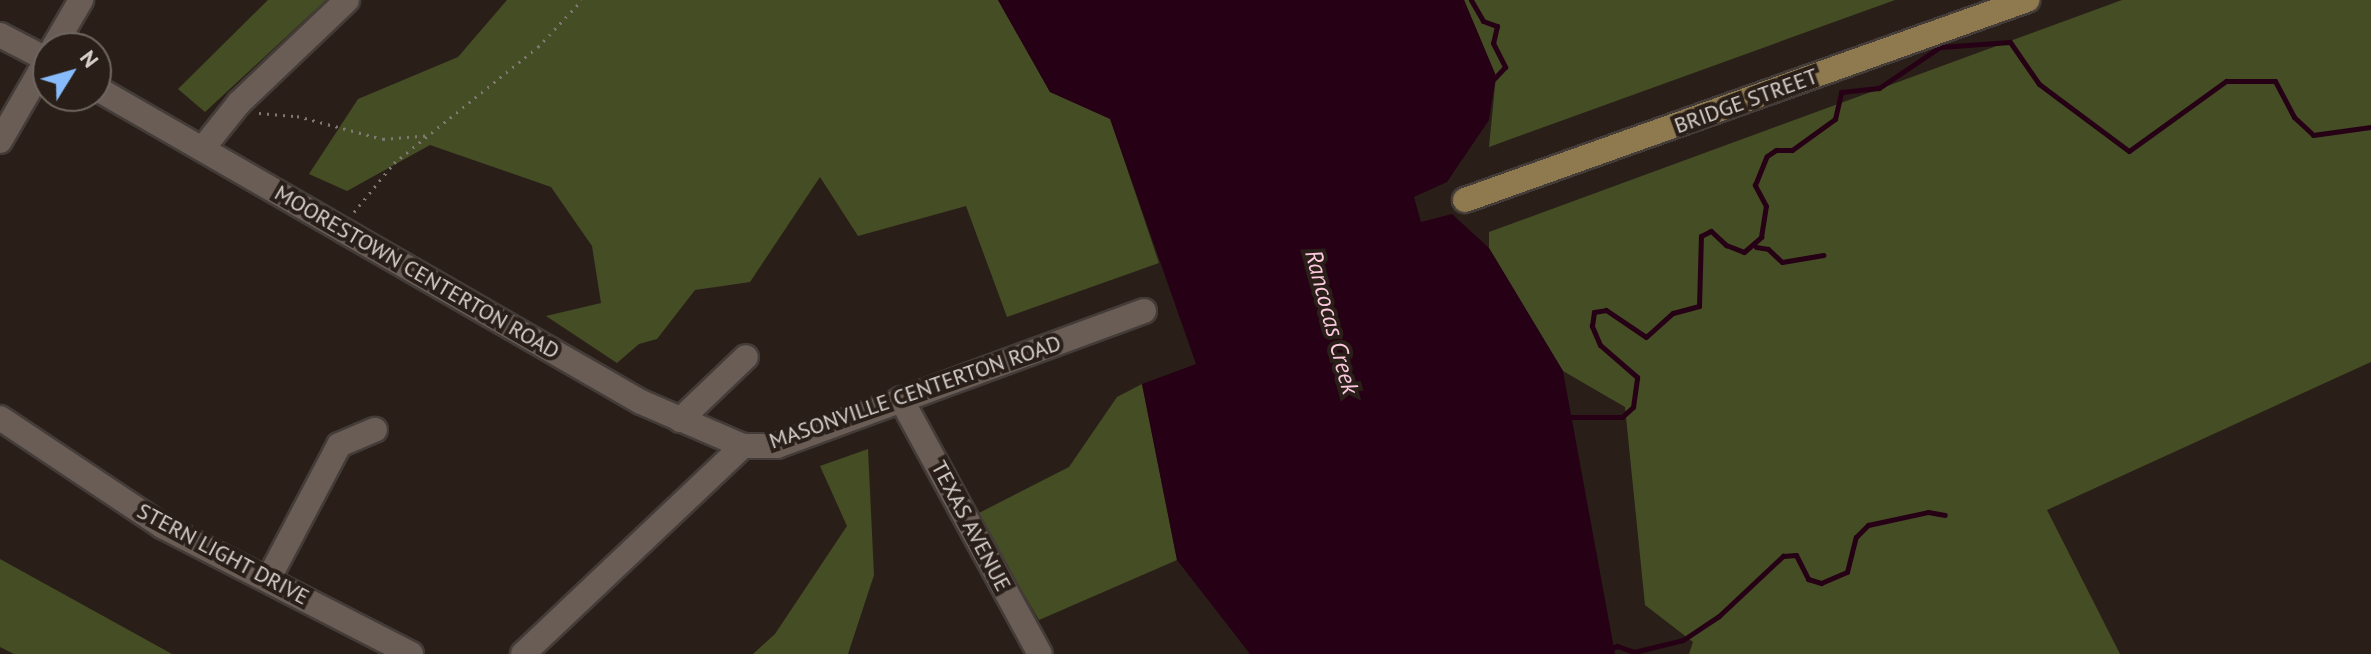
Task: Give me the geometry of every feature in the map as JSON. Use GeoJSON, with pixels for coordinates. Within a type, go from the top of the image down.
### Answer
{"type":"FeatureCollection","features":[{"type":"Feature","properties":{"kind":"main road","name":"BRIDGE STREET"},"geometry":{"type":"LineString","coordinates":[[1465,200],[2027,0]]}},
{"type":"Feature","properties":{"kind":"street"},"geometry":{"type":"LineString","coordinates":[[62,32],[81,0]]}},
{"type":"Feature","properties":{"kind":"street"},"geometry":{"type":"LineString","coordinates":[[203,148],[239,103],[347,0]]}},
{"type":"Feature","properties":{"kind":"street"},"geometry":{"type":"LineString","coordinates":[[0,35],[32,51]]}},
{"type":"Feature","properties":{"kind":"street"},"geometry":{"type":"LineString","coordinates":[[0,141],[32,86]]}},
{"type":"Feature","properties":{"kind":"street","name":"MOORESTOWN CENTERTON ROAD"},"geometry":{"type":"LineString","coordinates":[[112,97],[680,420],[743,446]]}},
{"type":"Feature","properties":{"kind":"street","name":"MASONVILLE CENTERTON ROAD"},"geometry":{"type":"LineString","coordinates":[[523,654],[743,446],[777,446],[1144,311]]}},
{"type":"Feature","properties":{"kind":"street"},"geometry":{"type":"LineString","coordinates":[[680,420],[746,357]]}},
{"type":"Feature","properties":{"kind":"street","name":"TEXAS AVENUE"},"geometry":{"type":"LineString","coordinates":[[901,399],[1040,654]]}},
{"type":"Feature","properties":{"kind":"street","name":"STERN LIGHT DRIVE"},"geometry":{"type":"LineString","coordinates":[[0,418],[162,526],[269,578],[411,654]]}},
{"type":"Feature","properties":{"kind":"street"},"geometry":{"type":"LineString","coordinates":[[269,578],[339,445],[375,430]]}},
{"type":"Feature","properties":{"kind":"path"},"geometry":{"type":"LineString","coordinates":[[342,227],[394,163],[538,47],[582,0]]}},
{"type":"Feature","properties":{"kind":"path"},"geometry":{"type":"LineString","coordinates":[[239,103],[264,116],[297,116],[383,139],[431,135]]}},
{"type":"Feature","properties":{"kind":"green space"},"geometry":{"type":"Polygon","coordinates":[[[268,0],[326,0],[205,112],[178,89],[268,0]]]}},
{"type":"Feature","properties":{"kind":"green space"},"geometry":{"type":"Polygon","coordinates":[[[507,0],[998,0],[1050,92],[1110,118],[1159,263],[1007,317],[966,206],[858,236],[820,177],[750,282],[695,290],[657,339],[639,344],[617,363],[546,316],[601,303],[592,246],[551,187],[430,145],[347,191],[309,174],[358,99],[458,57],[507,0]]]}},
{"type":"Feature","properties":{"kind":"green space"},"geometry":{"type":"Polygon","coordinates":[[[1464,0],[1895,0],[1489,147],[1496,76],[1464,0]]]}},
{"type":"Feature","properties":{"kind":"green space"},"geometry":{"type":"Polygon","coordinates":[[[2122,0],[2371,0],[2371,362],[2047,510],[2120,654],[1689,654],[1693,642],[1645,605],[1625,407],[1563,371],[1489,248],[1489,232],[2122,0]]]}},
{"type":"Feature","properties":{"kind":"green space"},"geometry":{"type":"Polygon","coordinates":[[[1142,384],[1177,560],[1039,620],[977,514],[1069,467],[1117,397],[1142,384]]]}},
{"type":"Feature","properties":{"kind":"green space"},"geometry":{"type":"Polygon","coordinates":[[[868,449],[874,575],[848,654],[753,654],[775,634],[847,526],[820,466],[868,449]]]}},
{"type":"Feature","properties":{"kind":"green space"},"geometry":{"type":"Polygon","coordinates":[[[0,559],[172,654],[14,654],[0,647],[0,559]]]}},
{"type":"Feature","properties":{"kind":"water","name":"Rancocas Creek"},"geometry":{"type":"Polygon","coordinates":[[[998,0],[1464,0],[1496,76],[1489,120],[1447,182],[1414,197],[1421,222],[1452,214],[1489,248],[1563,371],[1615,654],[1250,654],[1177,560],[1142,384],[1196,364],[1110,119],[1050,92],[998,0]]]}},
{"type":"Feature","properties":{"kind":"waterway"},"geometry":{"type":"LineString","coordinates":[[1471,0],[1483,21],[1497,26],[1493,43],[1505,67],[1492,81]]}},
{"type":"Feature","properties":{"kind":"waterway"},"geometry":{"type":"LineString","coordinates":[[1567,417],[1622,417],[1633,407],[1637,377],[1600,345],[1592,326],[1594,312],[1606,310],[1646,337],[1673,313],[1699,306],[1701,236],[1711,231],[1726,245],[1744,252],[1761,237],[1766,206],[1755,185],[1767,156],[1776,150],[1792,150],[1835,119],[1841,92],[1879,88],[1940,47],[2010,42],[2039,84],[2129,151],[2226,81],[2275,81],[2294,117],[2313,135],[2371,127]]}},
{"type":"Feature","properties":{"kind":"waterway"},"geometry":{"type":"LineString","coordinates":[[1756,247],[1768,249],[1782,262],[1823,255]]}},
{"type":"Feature","properties":{"kind":"waterway"},"geometry":{"type":"LineString","coordinates":[[1599,654],[1617,646],[1634,652],[1683,640],[1719,616],[1783,556],[1796,555],[1808,579],[1821,583],[1847,572],[1856,537],[1868,525],[1928,512],[1945,515]]}}]}
